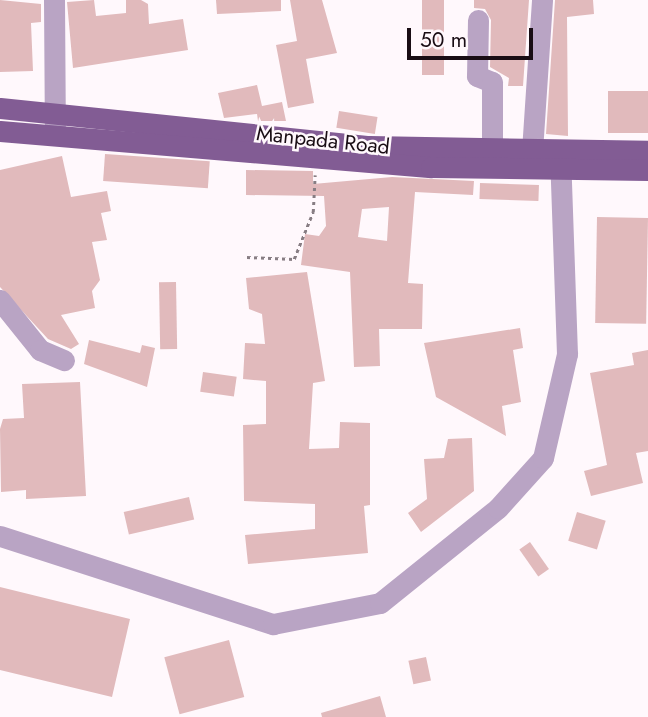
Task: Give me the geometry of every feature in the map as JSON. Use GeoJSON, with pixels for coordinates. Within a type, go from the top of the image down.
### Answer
{"type":"FeatureCollection","features":[{"type":"Feature","properties":{"kind":"main road","name":"Manpada Road"},"geometry":{"type":"LineString","coordinates":[[0,108],[55,120],[368,154],[532,163],[648,151]]}},
{"type":"Feature","properties":{"kind":"main road","name":"Manpada Road"},"geometry":{"type":"LineString","coordinates":[[0,131],[55,120]]}},
{"type":"Feature","properties":{"kind":"main road","name":"Manpada Road"},"geometry":{"type":"LineString","coordinates":[[560,162],[648,170]]}},
{"type":"Feature","properties":{"kind":"street"},"geometry":{"type":"LineString","coordinates":[[54,0],[55,120]]}},
{"type":"Feature","properties":{"kind":"street"},"geometry":{"type":"LineString","coordinates":[[532,163],[542,0]]}},
{"type":"Feature","properties":{"kind":"street"},"geometry":{"type":"LineString","coordinates":[[478,20],[477,76],[492,82],[492,161]]}},
{"type":"Feature","properties":{"kind":"street"},"geometry":{"type":"LineString","coordinates":[[0,536],[273,624],[380,603],[487,517],[543,458],[568,354],[560,162]]}},
{"type":"Feature","properties":{"kind":"street"},"geometry":{"type":"LineString","coordinates":[[0,300],[40,350],[64,360]]}},
{"type":"Feature","properties":{"kind":"path"},"geometry":{"type":"LineString","coordinates":[[247,257],[294,259],[313,212],[316,149]]}},
{"type":"Feature","properties":{"kind":"building"},"geometry":{"type":"Polygon","coordinates":[[[0,0],[41,4],[41,22],[31,23],[33,71],[0,72],[0,0]]]}},
{"type":"Feature","properties":{"kind":"building"},"geometry":{"type":"Polygon","coordinates":[[[94,0],[96,16],[126,13],[126,0],[141,0],[148,4],[149,24],[183,19],[188,50],[73,68],[67,2],[94,0]]]}},
{"type":"Feature","properties":{"kind":"building"},"geometry":{"type":"Polygon","coordinates":[[[216,0],[281,0],[281,11],[217,14],[216,0]]]}},
{"type":"Feature","properties":{"kind":"building"},"geometry":{"type":"Polygon","coordinates":[[[290,0],[322,0],[337,53],[306,59],[314,103],[288,108],[276,45],[297,41],[290,0]]]}},
{"type":"Feature","properties":{"kind":"building"},"geometry":{"type":"Polygon","coordinates":[[[422,0],[444,0],[444,75],[422,75],[422,0]]]}},
{"type":"Feature","properties":{"kind":"building"},"geometry":{"type":"Polygon","coordinates":[[[474,0],[529,0],[523,86],[508,86],[509,78],[490,67],[491,20],[485,9],[474,8],[474,0]]]}},
{"type":"Feature","properties":{"kind":"building"},"geometry":{"type":"Polygon","coordinates":[[[555,0],[593,0],[594,14],[567,17],[568,136],[546,134],[555,0]]]}},
{"type":"Feature","properties":{"kind":"building"},"geometry":{"type":"Polygon","coordinates":[[[257,85],[262,106],[282,102],[286,121],[258,121],[257,114],[224,118],[218,93],[257,85]]]}},
{"type":"Feature","properties":{"kind":"building"},"geometry":{"type":"Polygon","coordinates":[[[608,91],[648,91],[648,133],[608,133],[608,91]]]}},
{"type":"Feature","properties":{"kind":"building"},"geometry":{"type":"Polygon","coordinates":[[[339,111],[378,117],[375,134],[336,128],[339,111]]]}},
{"type":"Feature","properties":{"kind":"building"},"geometry":{"type":"Polygon","coordinates":[[[105,154],[210,161],[208,188],[103,181],[105,154]]]}},
{"type":"Feature","properties":{"kind":"building"},"geometry":{"type":"Polygon","coordinates":[[[62,156],[71,197],[107,191],[111,211],[101,213],[107,240],[92,242],[100,280],[92,291],[95,308],[61,315],[79,344],[71,349],[48,339],[0,287],[0,170],[62,156]]]}},
{"type":"Feature","properties":{"kind":"building"},"geometry":{"type":"Polygon","coordinates":[[[246,170],[313,171],[313,184],[392,177],[474,181],[473,195],[415,192],[408,283],[423,284],[422,329],[379,329],[380,366],[354,367],[350,272],[301,265],[305,234],[319,236],[326,226],[324,196],[246,195],[246,170]],[[389,207],[362,209],[358,237],[387,241],[389,207]]]}},
{"type":"Feature","properties":{"kind":"building"},"geometry":{"type":"Polygon","coordinates":[[[480,183],[539,185],[538,201],[479,199],[480,183]]]}},
{"type":"Feature","properties":{"kind":"building"},"geometry":{"type":"Polygon","coordinates":[[[597,217],[648,218],[646,324],[595,323],[597,217]]]}},
{"type":"Feature","properties":{"kind":"building"},"geometry":{"type":"Polygon","coordinates":[[[307,272],[325,381],[313,383],[309,449],[339,448],[340,422],[370,423],[370,505],[364,506],[368,553],[248,564],[245,535],[315,529],[315,504],[244,501],[243,425],[266,424],[266,381],[243,379],[245,343],[265,344],[262,314],[249,309],[246,278],[307,272]]]}},
{"type":"Feature","properties":{"kind":"building"},"geometry":{"type":"Polygon","coordinates":[[[159,282],[176,282],[177,349],[160,349],[159,282]]]}},
{"type":"Feature","properties":{"kind":"building"},"geometry":{"type":"Polygon","coordinates":[[[520,328],[523,348],[513,350],[521,402],[502,406],[506,436],[436,397],[424,343],[520,328]]]}},
{"type":"Feature","properties":{"kind":"building"},"geometry":{"type":"Polygon","coordinates":[[[89,340],[140,353],[142,345],[155,348],[147,387],[84,364],[89,340]]]}},
{"type":"Feature","properties":{"kind":"building"},"geometry":{"type":"Polygon","coordinates":[[[648,350],[648,451],[636,453],[643,483],[591,496],[584,471],[607,465],[590,373],[634,365],[632,353],[648,350]]]}},
{"type":"Feature","properties":{"kind":"building"},"geometry":{"type":"Polygon","coordinates":[[[203,372],[237,377],[234,397],[200,392],[203,372]]]}},
{"type":"Feature","properties":{"kind":"building"},"geometry":{"type":"Polygon","coordinates":[[[80,382],[86,496],[26,499],[26,490],[1,492],[0,429],[3,419],[24,418],[22,384],[80,382]]]}},
{"type":"Feature","properties":{"kind":"building"},"geometry":{"type":"Polygon","coordinates":[[[472,438],[474,491],[421,532],[408,513],[427,499],[424,459],[444,458],[448,439],[472,438]]]}},
{"type":"Feature","properties":{"kind":"building"},"geometry":{"type":"Polygon","coordinates":[[[189,497],[194,519],[129,534],[124,512],[189,497]]]}},
{"type":"Feature","properties":{"kind":"building"},"geometry":{"type":"Polygon","coordinates":[[[577,512],[606,521],[597,549],[568,541],[577,512]]]}},
{"type":"Feature","properties":{"kind":"building"},"geometry":{"type":"Polygon","coordinates":[[[530,542],[549,569],[538,576],[519,549],[530,542]]]}},
{"type":"Feature","properties":{"kind":"building"},"geometry":{"type":"Polygon","coordinates":[[[0,587],[130,619],[112,697],[0,670],[0,587]]]}},
{"type":"Feature","properties":{"kind":"building"},"geometry":{"type":"Polygon","coordinates":[[[229,640],[244,697],[180,714],[164,657],[229,640]]]}},
{"type":"Feature","properties":{"kind":"building"},"geometry":{"type":"Polygon","coordinates":[[[426,657],[431,680],[413,684],[408,661],[426,657]]]}},
{"type":"Feature","properties":{"kind":"building"},"geometry":{"type":"Polygon","coordinates":[[[380,696],[386,717],[322,717],[321,713],[380,696]]]}}]}
